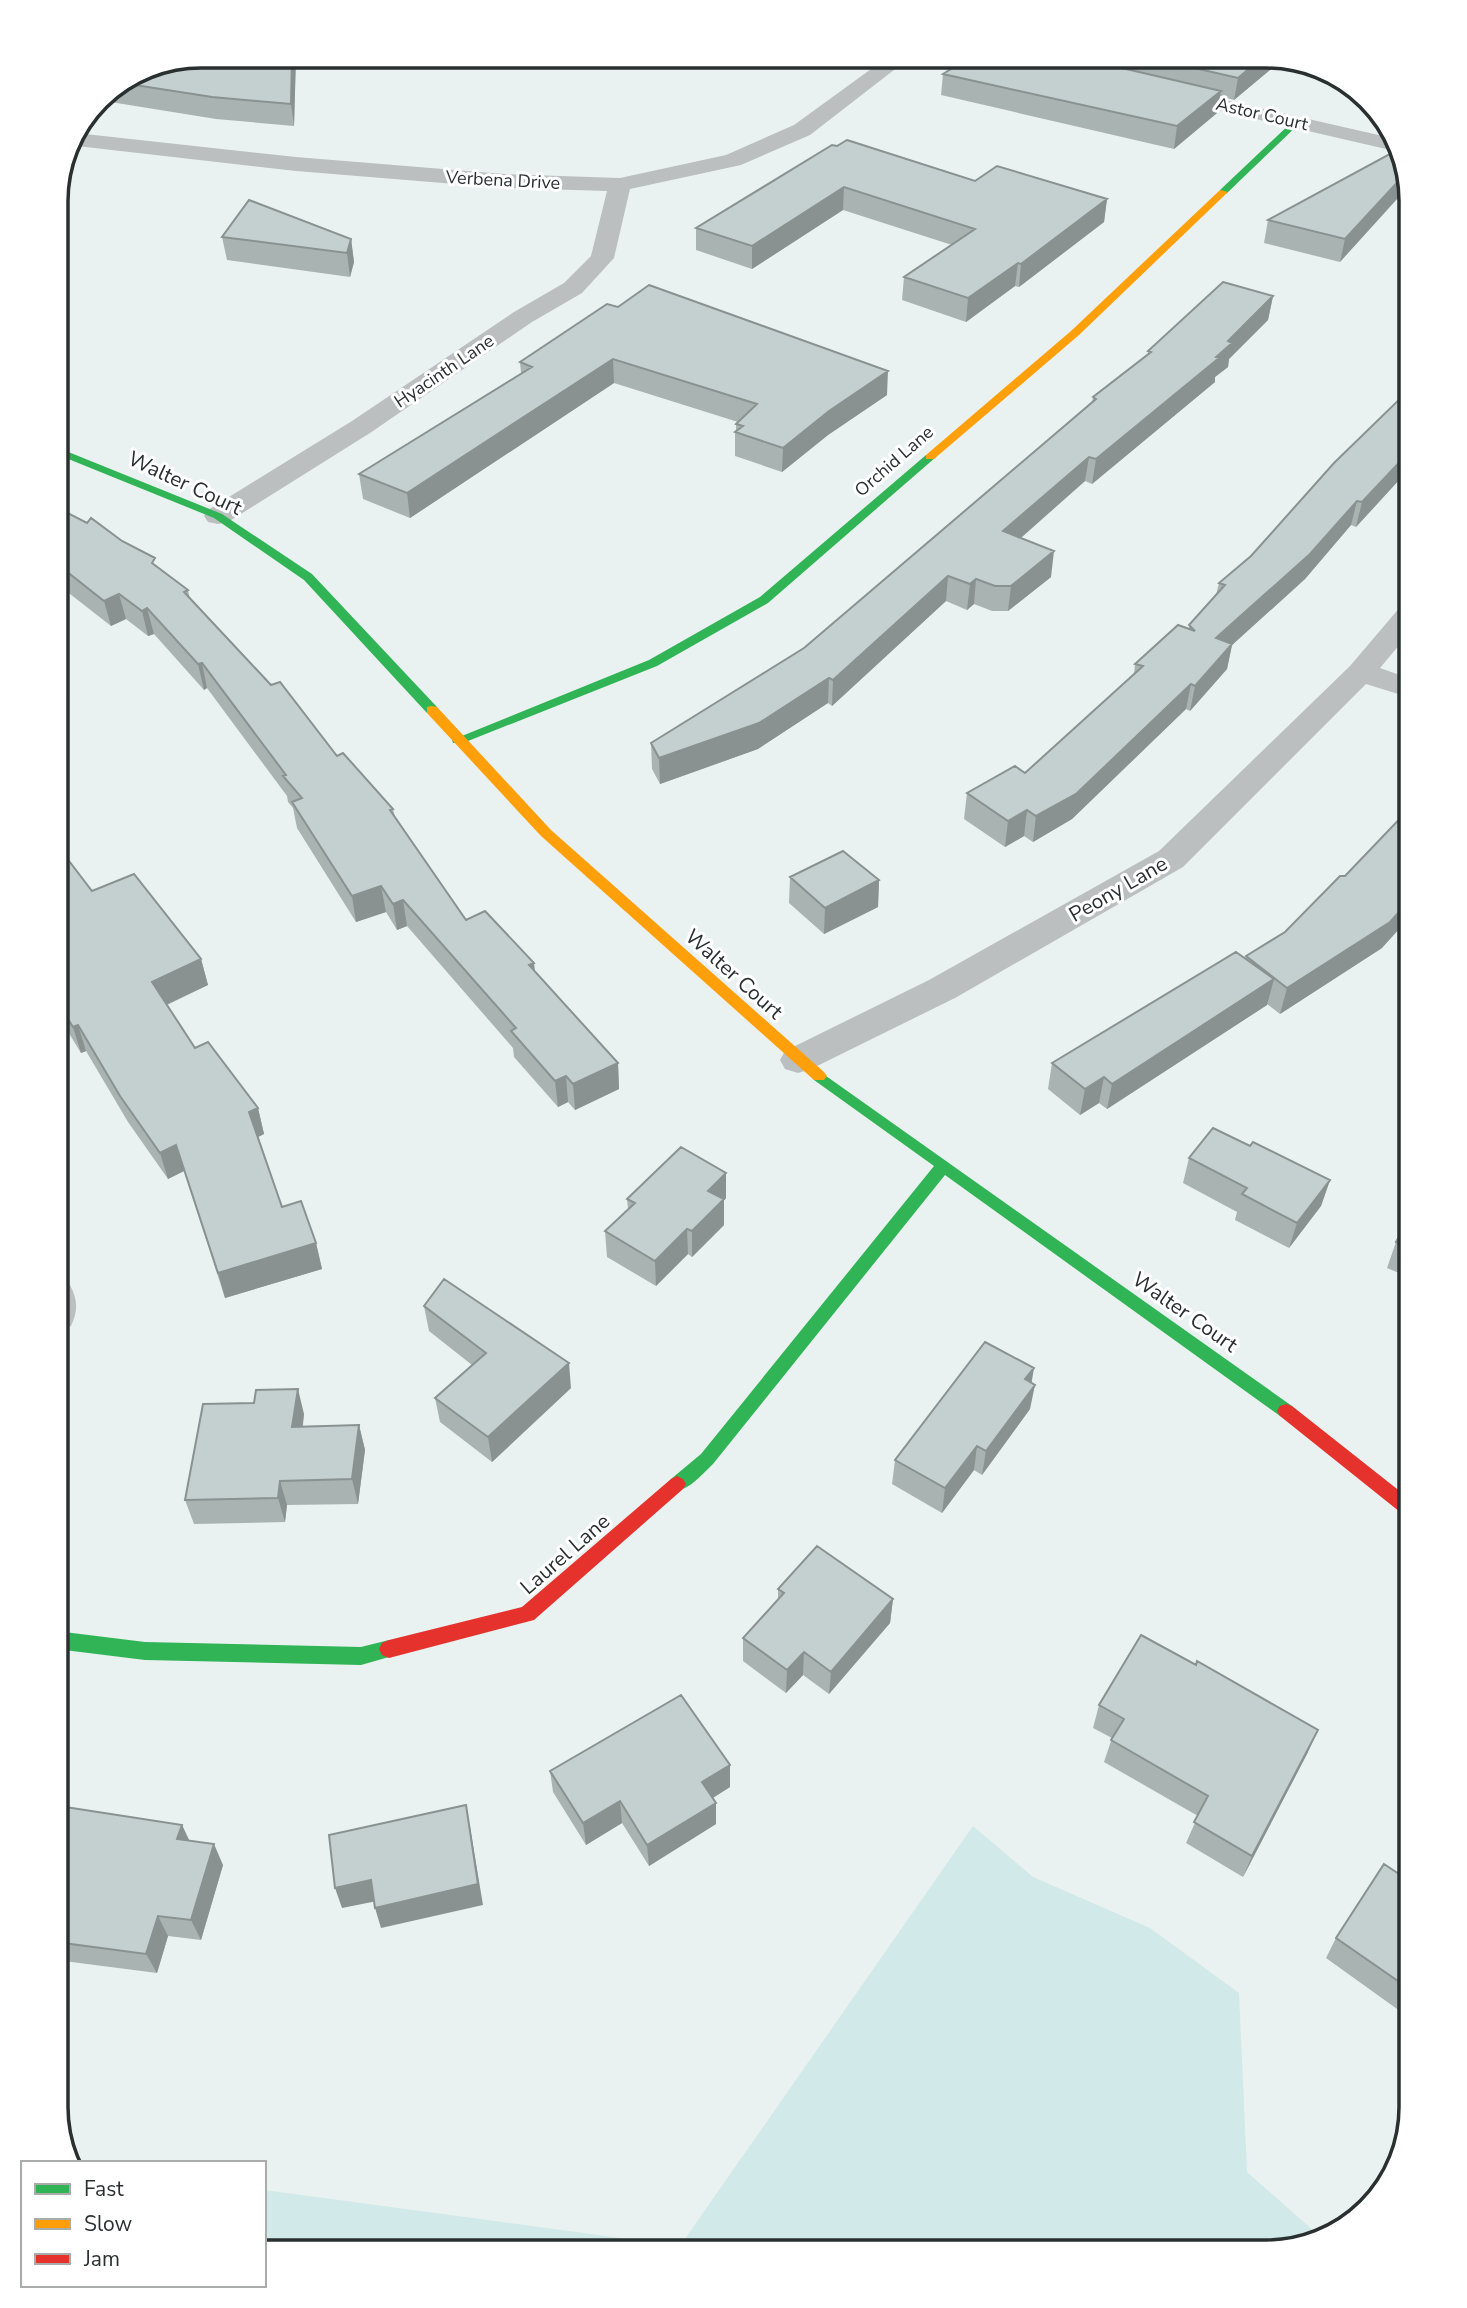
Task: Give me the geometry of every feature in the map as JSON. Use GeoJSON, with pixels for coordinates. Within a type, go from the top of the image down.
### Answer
{"type":"FeatureCollection","features":[{"type":"Feature","properties":{"kind":"street","name":"Verbena Drive"},"geometry":{"type":"LineString","coordinates":[[83,140],[296,164],[504,181],[620,185],[733,160],[802,130],[885,69]]}},
{"type":"Feature","properties":{"kind":"street","name":"Astor Court"},"geometry":{"type":"LineString","coordinates":[[1151,89],[1385,143]]}},
{"type":"Feature","properties":{"kind":"street","name":"Orchid Lane"},"geometry":{"type":"LineString","coordinates":[[458,740],[653,663],[764,600],[1075,333],[1297,122]]}},
{"type":"Feature","properties":{"kind":"street","name":"Hyacinth Lane"},"geometry":{"type":"LineString","coordinates":[[218,516],[360,427],[523,317],[573,288],[602,258],[620,185]]}},
{"type":"Feature","properties":{"kind":"street","name":"Walter Court"},"geometry":{"type":"LineString","coordinates":[[69,455],[218,516],[308,577],[384,655],[458,740],[546,833],[798,1060],[942,1167],[1255,1387],[1399,1501]]}},
{"type":"Feature","properties":{"kind":"street","name":"Peony Lane"},"geometry":{"type":"LineString","coordinates":[[798,1060],[942,989],[1171,859],[1231,804],[1360,672],[1399,626]]}},
{"type":"Feature","properties":{"kind":"street"},"geometry":{"type":"LineString","coordinates":[[1360,672],[1399,685]]}},
{"type":"Feature","properties":{"kind":"street","name":"Laurel Lane"},"geometry":{"type":"LineString","coordinates":[[68,1642],[145,1651],[361,1656],[527,1614],[707,1459],[942,1167]]}},
{"type":"Feature","properties":{"kind":"shaded area"},"geometry":{"type":"Polygon","coordinates":[[[973,1826],[1033,1877],[1150,1928],[1239,1993],[1247,2172],[1314,2231],[1283,2239],[1266,2240],[685,2239],[973,1826]]]}},
{"type":"Feature","properties":{"kind":"shaded area"},"geometry":{"type":"Polygon","coordinates":[[[266,2190],[631,2239],[266,2239],[266,2190]]]}},
{"type":"Feature","properties":{"kind":"building"},"geometry":{"type":"Polygon","coordinates":[[[292,68],[291,104],[212,97],[136,85],[150,78],[184,69],[292,68]]]}},
{"type":"Feature","properties":{"kind":"building"},"geometry":{"type":"Polygon","coordinates":[[[952,69],[1125,69],[1221,91],[1177,126],[943,74],[952,69]]]}},
{"type":"Feature","properties":{"kind":"building"},"geometry":{"type":"Polygon","coordinates":[[[1198,69],[1249,69],[1238,78],[1198,69]]]}},
{"type":"Feature","properties":{"kind":"building"},"geometry":{"type":"Polygon","coordinates":[[[847,140],[975,181],[997,166],[1107,199],[1021,264],[1018,263],[968,298],[904,277],[975,229],[844,187],[752,246],[696,228],[832,145],[837,146],[847,140]]]}},
{"type":"Feature","properties":{"kind":"building"},"geometry":{"type":"Polygon","coordinates":[[[1390,154],[1398,182],[1345,239],[1268,220],[1390,154]]]}},
{"type":"Feature","properties":{"kind":"building"},"geometry":{"type":"Polygon","coordinates":[[[249,200],[351,239],[347,253],[222,237],[249,200]]]}},
{"type":"Feature","properties":{"kind":"building"},"geometry":{"type":"Polygon","coordinates":[[[1223,282],[1273,296],[1228,341],[1232,343],[1216,357],[1219,358],[1096,459],[1089,457],[1003,531],[1054,551],[1011,586],[995,586],[976,579],[970,584],[948,576],[833,680],[829,678],[759,723],[659,758],[651,743],[804,648],[1096,399],[1093,397],[1151,352],[1148,351],[1223,282]]]}},
{"type":"Feature","properties":{"kind":"building"},"geometry":{"type":"Polygon","coordinates":[[[649,285],[888,371],[829,411],[783,448],[735,432],[743,426],[736,424],[757,404],[613,359],[407,493],[359,474],[532,367],[520,362],[607,304],[618,307],[649,285]]]}},
{"type":"Feature","properties":{"kind":"building"},"geometry":{"type":"Polygon","coordinates":[[[1399,400],[1399,463],[1362,502],[1357,501],[1310,554],[1216,638],[1232,644],[1195,686],[1191,684],[1076,794],[1036,816],[1027,810],[1008,821],[967,793],[1015,766],[1025,773],[1143,666],[1135,664],[1178,625],[1195,631],[1189,625],[1225,585],[1219,583],[1251,556],[1334,463],[1399,400]]]}},
{"type":"Feature","properties":{"kind":"building"},"geometry":{"type":"Polygon","coordinates":[[[69,514],[87,523],[91,518],[122,541],[155,558],[152,563],[188,590],[184,592],[271,685],[280,682],[337,756],[343,753],[393,809],[390,810],[466,920],[485,911],[534,963],[529,965],[618,1063],[573,1084],[566,1076],[555,1081],[511,1031],[516,1028],[403,900],[393,904],[381,886],[352,896],[292,802],[302,798],[283,776],[286,775],[202,663],[198,664],[147,608],[142,611],[119,594],[104,601],[69,573],[69,514]]]}},
{"type":"Feature","properties":{"kind":"building"},"geometry":{"type":"Polygon","coordinates":[[[1399,820],[1399,912],[1390,922],[1287,988],[1246,956],[1285,932],[1340,876],[1345,876],[1399,820]]]}},
{"type":"Feature","properties":{"kind":"building"},"geometry":{"type":"Polygon","coordinates":[[[843,851],[879,880],[825,908],[790,877],[843,851]]]}},
{"type":"Feature","properties":{"kind":"building"},"geometry":{"type":"Polygon","coordinates":[[[69,861],[92,891],[134,874],[201,959],[152,982],[195,1048],[208,1042],[258,1108],[249,1112],[282,1207],[301,1201],[316,1243],[218,1273],[176,1145],[160,1153],[120,1096],[78,1025],[73,1027],[69,1020],[69,861]]]}},
{"type":"Feature","properties":{"kind":"building"},"geometry":{"type":"Polygon","coordinates":[[[1236,952],[1274,979],[1112,1084],[1104,1077],[1085,1089],[1052,1063],[1236,952]]]}},
{"type":"Feature","properties":{"kind":"building"},"geometry":{"type":"Polygon","coordinates":[[[1213,1128],[1250,1146],[1253,1142],[1330,1180],[1297,1223],[1242,1194],[1247,1188],[1189,1158],[1213,1128]]]}},
{"type":"Feature","properties":{"kind":"building"},"geometry":{"type":"Polygon","coordinates":[[[681,1147],[726,1173],[708,1191],[724,1199],[692,1231],[687,1229],[655,1261],[605,1231],[635,1203],[627,1199],[681,1147]]]}},
{"type":"Feature","properties":{"kind":"building"},"geometry":{"type":"Polygon","coordinates":[[[444,1279],[569,1363],[488,1437],[435,1398],[486,1353],[424,1306],[444,1279]]]}},
{"type":"Feature","properties":{"kind":"building"},"geometry":{"type":"Polygon","coordinates":[[[985,1342],[1034,1368],[1025,1379],[1035,1385],[986,1451],[977,1446],[945,1488],[895,1460],[985,1342]]]}},
{"type":"Feature","properties":{"kind":"building"},"geometry":{"type":"Polygon","coordinates":[[[298,1389],[292,1427],[359,1425],[352,1479],[280,1481],[278,1498],[185,1500],[203,1404],[254,1403],[256,1390],[298,1389]]]}},
{"type":"Feature","properties":{"kind":"building"},"geometry":{"type":"Polygon","coordinates":[[[817,1546],[893,1599],[831,1672],[804,1652],[787,1670],[743,1638],[784,1593],[778,1589],[817,1546]]]}},
{"type":"Feature","properties":{"kind":"building"},"geometry":{"type":"Polygon","coordinates":[[[1141,1635],[1196,1665],[1197,1661],[1318,1730],[1252,1856],[1194,1822],[1208,1796],[1111,1740],[1124,1719],[1099,1705],[1141,1635]]]}},
{"type":"Feature","properties":{"kind":"building"},"geometry":{"type":"Polygon","coordinates":[[[681,1695],[730,1765],[702,1782],[716,1803],[647,1845],[620,1801],[583,1823],[550,1771],[681,1695]]]}},
{"type":"Feature","properties":{"kind":"building"},"geometry":{"type":"Polygon","coordinates":[[[466,1805],[478,1884],[375,1908],[371,1880],[335,1888],[329,1835],[466,1805]]]}},
{"type":"Feature","properties":{"kind":"building"},"geometry":{"type":"Polygon","coordinates":[[[68,1807],[182,1825],[177,1839],[214,1844],[191,1920],[158,1916],[146,1954],[68,1944],[68,1807]]]}},
{"type":"Feature","properties":{"kind":"building"},"geometry":{"type":"Polygon","coordinates":[[[1384,1864],[1399,1874],[1399,1982],[1336,1938],[1384,1864]]]}},
{"type":"Feature","properties":{"kind":"traffic: fast"},"geometry":{"type":"LineString","coordinates":[[1223,192],[1297,122]]}},
{"type":"Feature","properties":{"kind":"traffic: fast"},"geometry":{"type":"LineString","coordinates":[[69,455],[218,516],[308,577],[432,710]]}},
{"type":"Feature","properties":{"kind":"traffic: fast"},"geometry":{"type":"LineString","coordinates":[[458,740],[653,663],[764,600],[930,457]]}},
{"type":"Feature","properties":{"kind":"traffic: fast"},"geometry":{"type":"LineString","coordinates":[[819,1076],[1286,1411]]}},
{"type":"Feature","properties":{"kind":"traffic: fast"},"geometry":{"type":"LineString","coordinates":[[677,1484],[707,1459],[942,1167]]}},
{"type":"Feature","properties":{"kind":"traffic: fast"},"geometry":{"type":"LineString","coordinates":[[68,1642],[145,1651],[361,1656],[389,1649]]}},
{"type":"Feature","properties":{"kind":"traffic: slow"},"geometry":{"type":"LineString","coordinates":[[930,457],[1075,333],[1223,192]]}},
{"type":"Feature","properties":{"kind":"traffic: slow"},"geometry":{"type":"LineString","coordinates":[[432,710],[546,833],[819,1076]]}},
{"type":"Feature","properties":{"kind":"traffic: jam"},"geometry":{"type":"LineString","coordinates":[[1286,1411],[1399,1501]]}},
{"type":"Feature","properties":{"kind":"traffic: jam"},"geometry":{"type":"LineString","coordinates":[[389,1649],[527,1614],[677,1484]]}}]}
